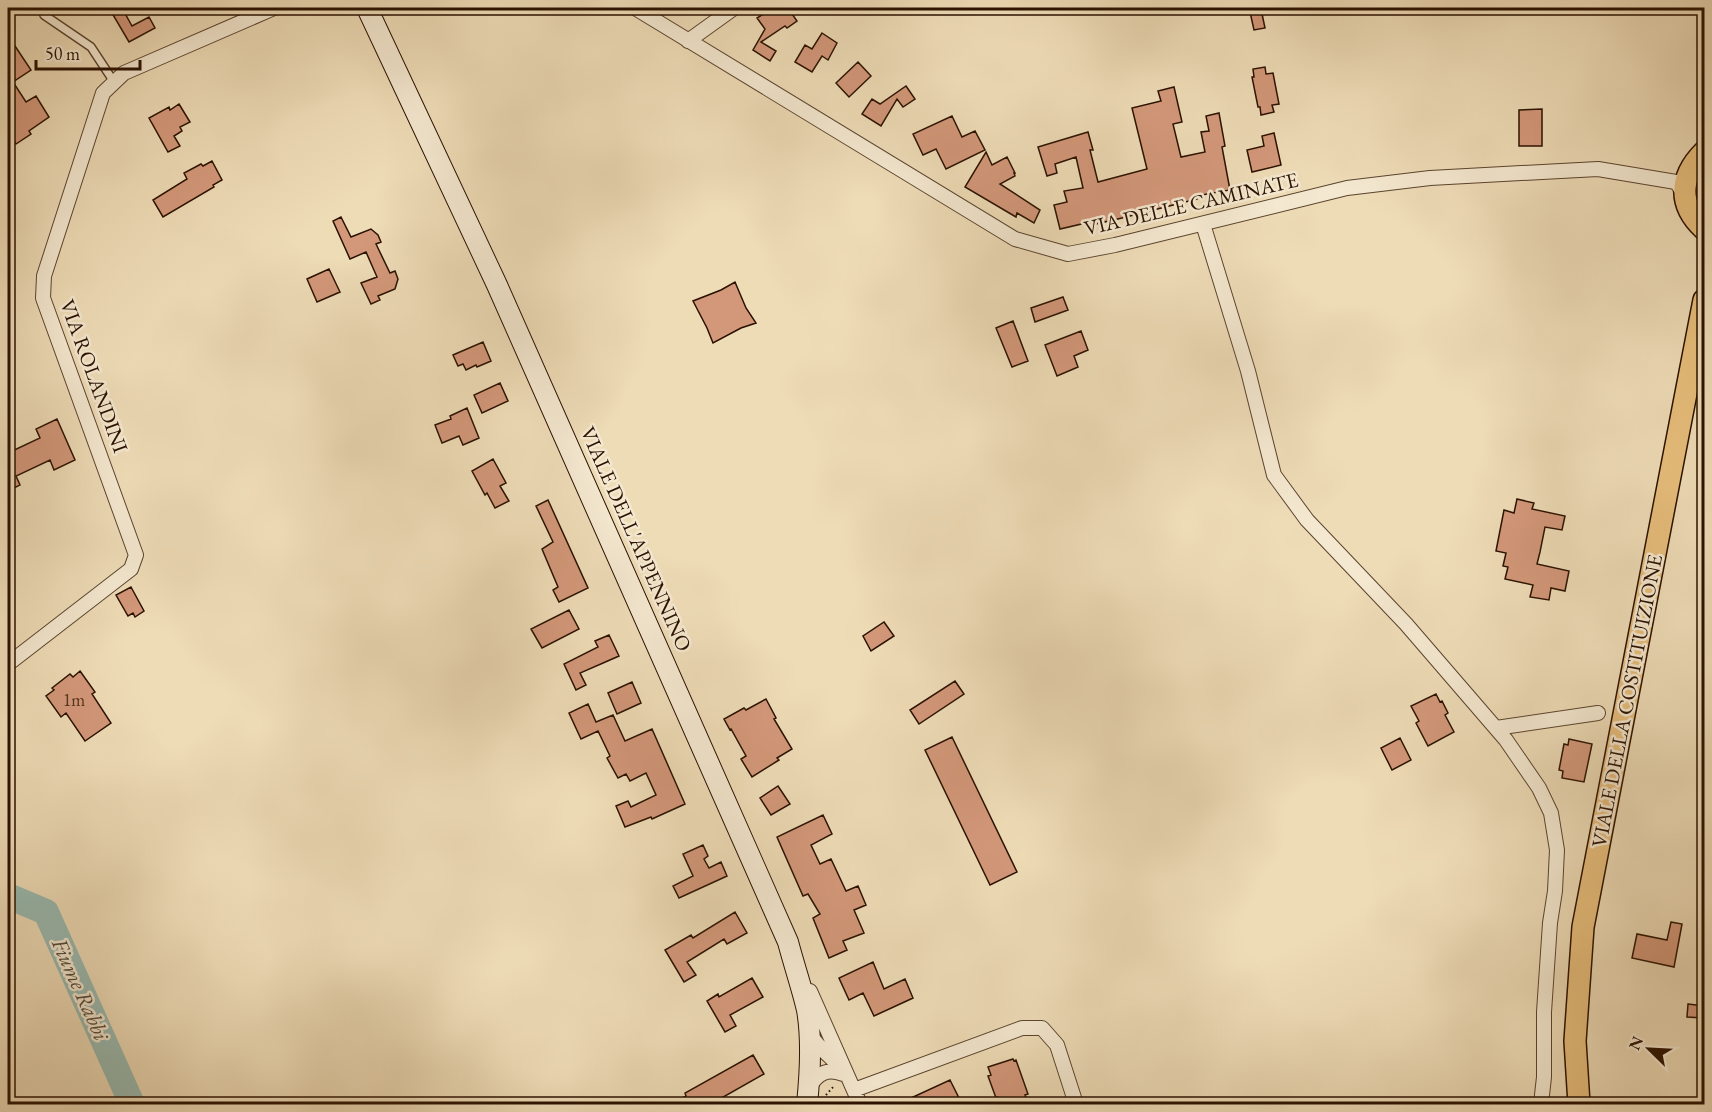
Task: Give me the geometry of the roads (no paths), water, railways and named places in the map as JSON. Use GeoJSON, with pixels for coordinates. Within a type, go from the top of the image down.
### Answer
{"type":"FeatureCollection","features":[{"type":"Feature","properties":{"kind":"main road","name":"VIALE DELL'APPENNINO"},"geometry":{"type":"LineString","coordinates":[[364,9],[497,285],[788,942],[807,1010],[814,1096]]}},
{"type":"Feature","properties":{"kind":"main road"},"geometry":{"type":"LineString","coordinates":[[1704,152],[1695,161],[1683,183],[1688,208],[1694,220],[1704,229]]}},
{"type":"Feature","properties":{"kind":"main road","name":"VIALE DELLA COSTITUIZIONE"},"geometry":{"type":"LineString","coordinates":[[1579,1104],[1575,1041],[1583,927],[1704,300]]}},
{"type":"Feature","properties":{"kind":"street","name":"VIA ROLANDINI"},"geometry":{"type":"LineString","coordinates":[[8,664],[131,569],[136,555],[43,298],[44,276],[103,93],[124,73],[274,8]]}},
{"type":"Feature","properties":{"kind":"street","name":"VIA DELLE CAMINATE"},"geometry":{"type":"LineString","coordinates":[[635,8],[1015,239],[1068,254],[1116,245],[1347,188],[1430,178],[1598,169],[1683,183]]}},
{"type":"Feature","properties":{"kind":"street"},"geometry":{"type":"LineString","coordinates":[[688,41],[734,8]]}},
{"type":"Feature","properties":{"kind":"street"},"geometry":{"type":"LineString","coordinates":[[1203,224],[1248,371],[1274,475],[1307,520],[1406,624],[1506,740],[1539,788],[1551,813],[1557,850],[1544,1012],[1544,1077],[1541,1104]]}},
{"type":"Feature","properties":{"kind":"street"},"geometry":{"type":"LineString","coordinates":[[1496,728],[1598,713]]}},
{"type":"Feature","properties":{"kind":"street"},"geometry":{"type":"LineString","coordinates":[[788,942],[860,1104]]}},
{"type":"Feature","properties":{"kind":"street"},"geometry":{"type":"LineString","coordinates":[[830,1036],[818,1027],[813,1027],[809,1031],[816,1045],[833,1059],[849,1082]]}},
{"type":"Feature","properties":{"kind":"street"},"geometry":{"type":"LineString","coordinates":[[849,1082],[1022,1028],[1042,1028],[1057,1045],[1076,1104]]}},
{"type":"Feature","properties":{"kind":"street"},"geometry":{"type":"LineString","coordinates":[[814,1096],[815,1076],[825,1072],[835,1071],[849,1082]]}},
{"type":"Feature","properties":{"kind":"lane"},"geometry":{"type":"LineString","coordinates":[[44,15],[91,47],[114,82]]}},
{"type":"Feature","properties":{"kind":"waterway","name":"Fiume Rabbi"},"geometry":{"type":"LineString","coordinates":[[8,896],[46,912],[132,1104]]}}]}
